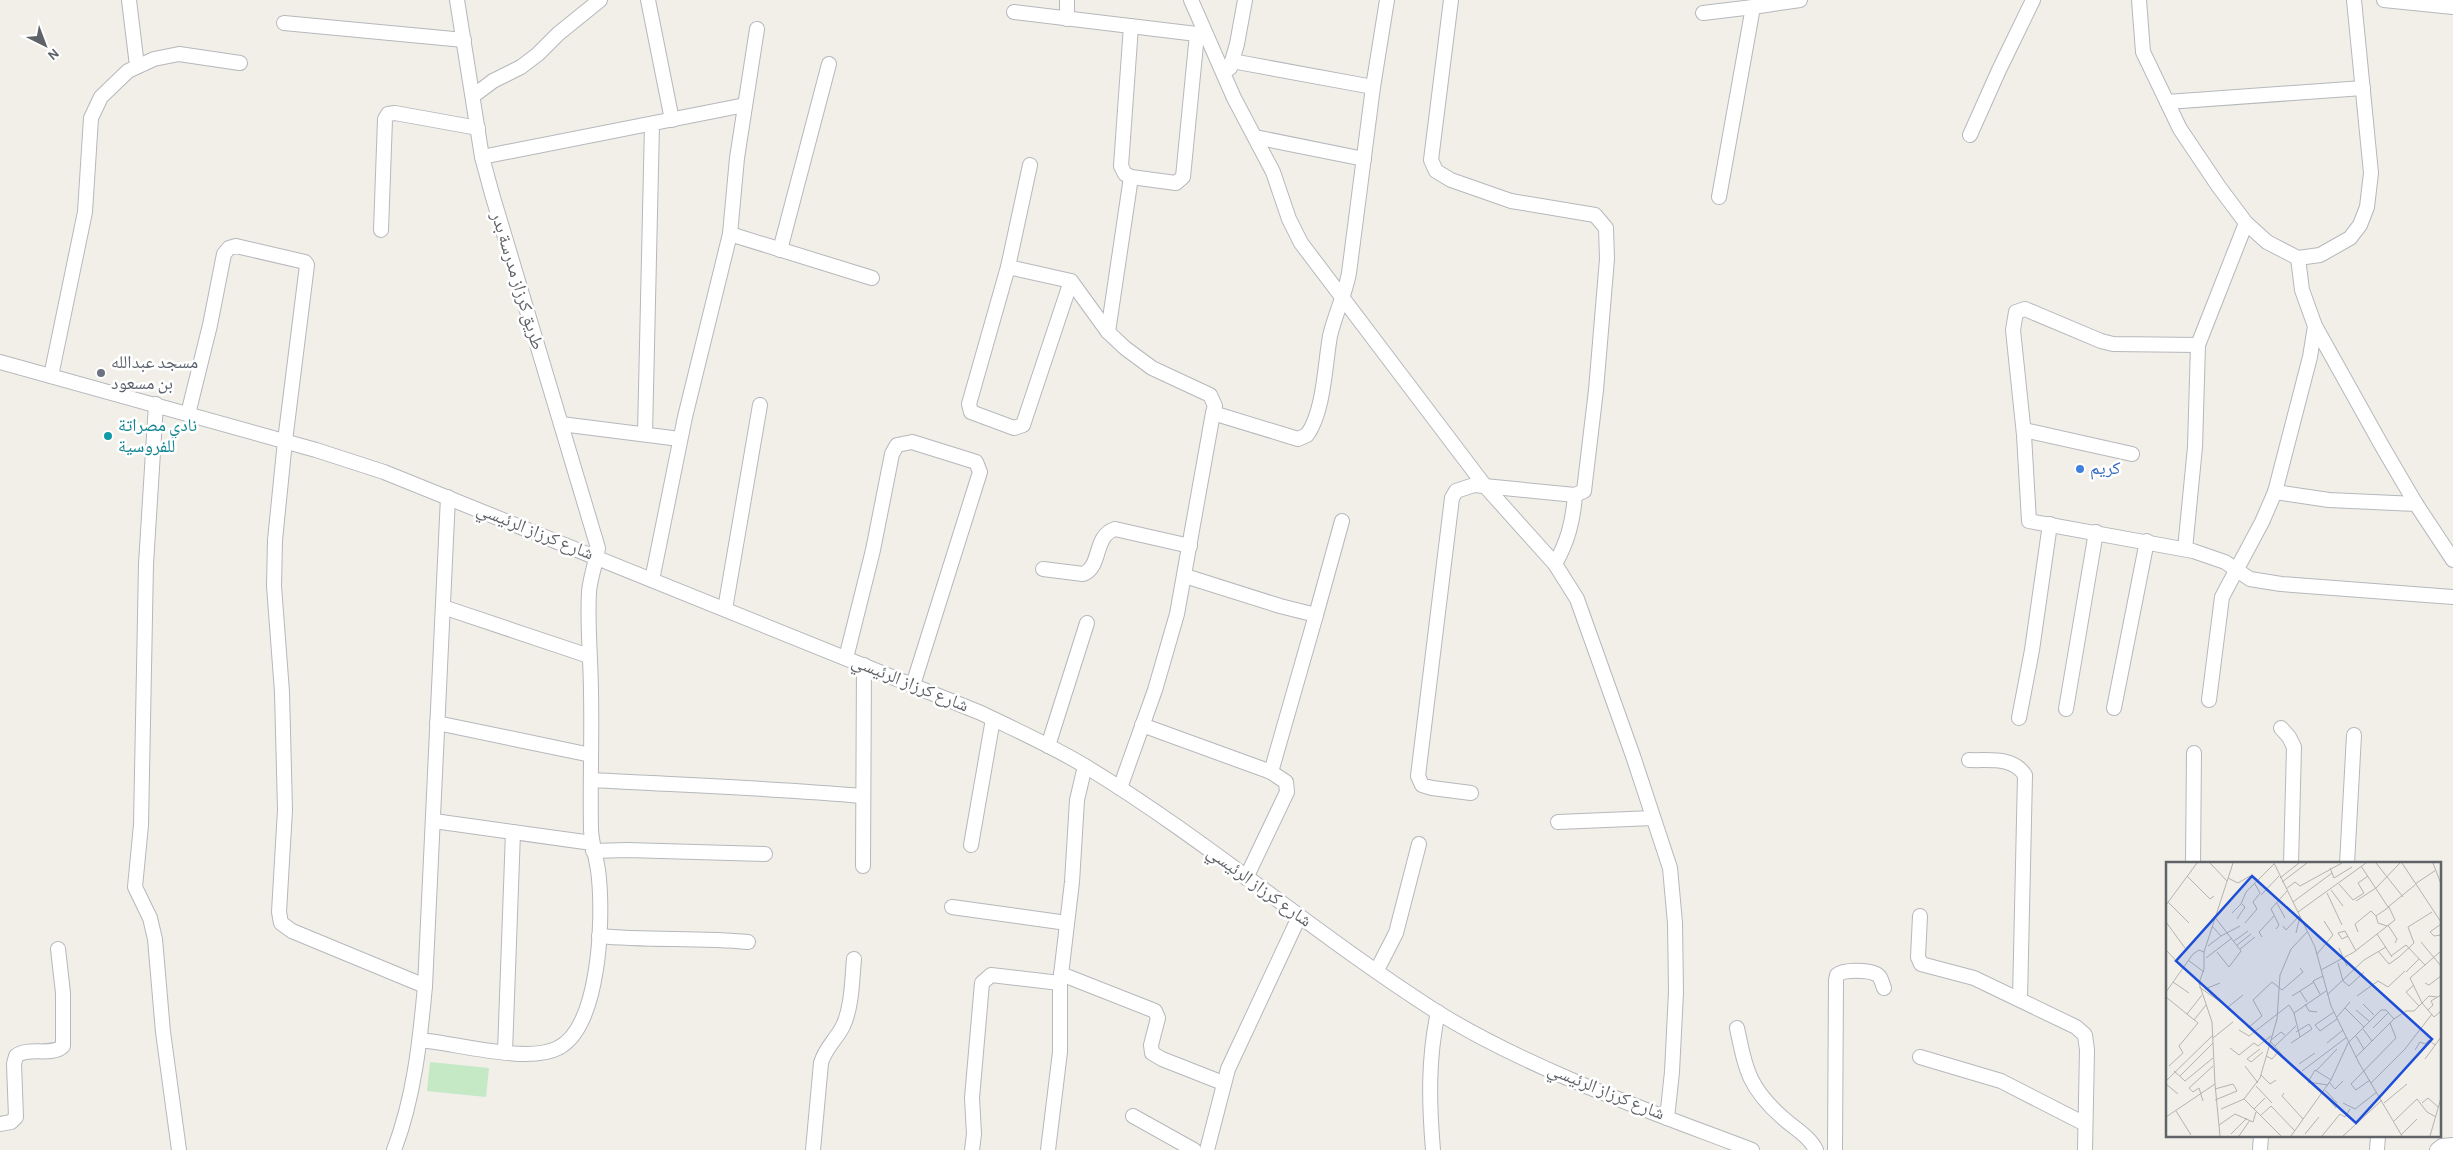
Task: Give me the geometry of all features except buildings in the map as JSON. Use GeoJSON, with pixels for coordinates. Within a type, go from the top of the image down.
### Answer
{"type":"FeatureCollection","features":[{"type":"Feature","properties":{"kind":"street"},"geometry":{"type":"LineString","coordinates":[[129,0],[137,66]]}},
{"type":"Feature","properties":{"kind":"street","name":"طريق كرزاز مدرسة بدر"},"geometry":{"type":"LineString","coordinates":[[420,1040],[505,1052],[540,1054],[558,1049],[572,1038],[582,1022],[587,1007],[599,936],[599,878],[593,847],[589,656],[589,591],[598,548],[521,297],[482,157],[456,0]]}},
{"type":"Feature","properties":{"kind":"street"},"geometry":{"type":"LineString","coordinates":[[472,96],[493,81],[521,67],[538,54],[570,23],[600,0]]}},
{"type":"Feature","properties":{"kind":"street"},"geometry":{"type":"LineString","coordinates":[[648,0],[672,120]]}},
{"type":"Feature","properties":{"kind":"street"},"geometry":{"type":"LineString","coordinates":[[1066,0],[1067,19]]}},
{"type":"Feature","properties":{"kind":"street"},"geometry":{"type":"LineString","coordinates":[[1191,0],[1202,35],[1226,78],[1273,172],[1294,231],[1343,299],[1485,486],[1554,564],[1577,599],[1633,756],[1670,868],[1675,923],[1675,1024],[1667,1118]]}},
{"type":"Feature","properties":{"kind":"street"},"geometry":{"type":"LineString","coordinates":[[1226,78],[1232,61],[1245,0]]}},
{"type":"Feature","properties":{"kind":"street"},"geometry":{"type":"LineString","coordinates":[[1213,413],[1298,439],[1307,435],[1316,414],[1330,336],[1343,299],[1349,273],[1373,87],[1387,0]]}},
{"type":"Feature","properties":{"kind":"street"},"geometry":{"type":"LineString","coordinates":[[1451,0],[1431,160],[1436,171],[1451,180],[1512,201],[1595,215],[1606,228],[1607,259],[1588,468],[1584,491],[1575,495],[1485,486],[1465,486],[1456,491],[1452,498],[1418,776],[1422,785],[1432,788],[1471,792]]}},
{"type":"Feature","properties":{"kind":"street"},"geometry":{"type":"LineString","coordinates":[[1703,13],[1800,0]]}},
{"type":"Feature","properties":{"kind":"street"},"geometry":{"type":"LineString","coordinates":[[1970,135],[1998,70],[2033,0]]}},
{"type":"Feature","properties":{"kind":"street"},"geometry":{"type":"LineString","coordinates":[[2139,0],[2143,52],[2180,129],[2246,223],[2267,242],[2298,258],[2320,255],[2350,238],[2360,224],[2367,207],[2371,172],[2354,0]]}},
{"type":"Feature","properties":{"kind":"street"},"geometry":{"type":"LineString","coordinates":[[2384,0],[2453,6]]}},
{"type":"Feature","properties":{"kind":"street"},"geometry":{"type":"LineString","coordinates":[[1719,197],[1753,7]]}},
{"type":"Feature","properties":{"kind":"street"},"geometry":{"type":"LineString","coordinates":[[1014,12],[1202,35]]}},
{"type":"Feature","properties":{"kind":"street"},"geometry":{"type":"LineString","coordinates":[[284,23],[464,40]]}},
{"type":"Feature","properties":{"kind":"street"},"geometry":{"type":"LineString","coordinates":[[1131,26],[1121,166],[1125,174],[1131,177],[1176,183],[1182,179],[1202,35]]}},
{"type":"Feature","properties":{"kind":"street"},"geometry":{"type":"LineString","coordinates":[[652,580],[680,439],[730,234],[737,158],[758,29]]}},
{"type":"Feature","properties":{"kind":"street"},"geometry":{"type":"LineString","coordinates":[[51,376],[85,212],[91,118],[102,97],[119,78],[137,66],[154,59],[179,54],[240,63]]}},
{"type":"Feature","properties":{"kind":"street"},"geometry":{"type":"LineString","coordinates":[[1232,61],[1373,87]]}},
{"type":"Feature","properties":{"kind":"street"},"geometry":{"type":"LineString","coordinates":[[780,250],[830,64]]}},
{"type":"Feature","properties":{"kind":"street"},"geometry":{"type":"LineString","coordinates":[[2167,102],[2363,88]]}},
{"type":"Feature","properties":{"kind":"street"},"geometry":{"type":"LineString","coordinates":[[482,157],[745,105]]}},
{"type":"Feature","properties":{"kind":"street"},"geometry":{"type":"LineString","coordinates":[[381,230],[385,119],[388,114],[395,113],[478,128]]}},
{"type":"Feature","properties":{"kind":"street"},"geometry":{"type":"LineString","coordinates":[[645,434],[652,124]]}},
{"type":"Feature","properties":{"kind":"street"},"geometry":{"type":"LineString","coordinates":[[1255,137],[1364,159]]}},
{"type":"Feature","properties":{"kind":"street"},"geometry":{"type":"LineString","coordinates":[[1030,165],[1008,267],[969,408],[971,412],[1014,428],[1023,425],[1071,281]]}},
{"type":"Feature","properties":{"kind":"street"},"geometry":{"type":"LineString","coordinates":[[1108,332],[1131,177]]}},
{"type":"Feature","properties":{"kind":"street"},"geometry":{"type":"LineString","coordinates":[[2185,549],[2193,476],[2198,345],[2246,223]]}},
{"type":"Feature","properties":{"kind":"street"},"geometry":{"type":"LineString","coordinates":[[730,234],[872,278]]}},
{"type":"Feature","properties":{"kind":"street"},"geometry":{"type":"LineString","coordinates":[[188,414],[210,325],[224,254],[229,248],[236,246],[305,262],[307,265],[305,288],[285,441],[275,540],[274,586],[282,692],[284,800],[278,912],[281,923],[292,932],[425,986]]}},
{"type":"Feature","properties":{"kind":"street"},"geometry":{"type":"LineString","coordinates":[[2298,258],[2302,290],[2315,326],[2416,504],[2453,560]]}},
{"type":"Feature","properties":{"kind":"street"},"geometry":{"type":"LineString","coordinates":[[1008,267],[1071,281],[1108,332],[1125,348],[1152,368],[1210,395],[1215,406],[1178,614],[1120,788]]}},
{"type":"Feature","properties":{"kind":"street"},"geometry":{"type":"LineString","coordinates":[[2198,345],[2113,344],[2101,341],[2025,309],[2016,312],[2013,330],[2024,430],[2029,520],[2185,549],[2225,562],[2250,580],[2453,597]]}},
{"type":"Feature","properties":{"kind":"street"},"geometry":{"type":"LineString","coordinates":[[2209,700],[2218,610],[2222,597],[2276,492],[2305,376],[2315,326]]}},
{"type":"Feature","properties":{"kind":"street","name":"شارع كرزاز الرئيسي"},"geometry":{"type":"LineString","coordinates":[[0,362],[156,404],[384,472],[993,718],[1085,766],[1120,788],[1299,917],[1438,1012],[1540,1065],[1667,1118],[1752,1150]]}},
{"type":"Feature","properties":{"kind":"street"},"geometry":{"type":"LineString","coordinates":[[156,404],[146,564],[140,825],[136,887],[150,918],[155,939],[163,1032],[179,1150]]}},
{"type":"Feature","properties":{"kind":"street"},"geometry":{"type":"LineString","coordinates":[[725,609],[760,405]]}},
{"type":"Feature","properties":{"kind":"street"},"geometry":{"type":"LineString","coordinates":[[561,424],[680,439]]}},
{"type":"Feature","properties":{"kind":"street"},"geometry":{"type":"LineString","coordinates":[[2024,430],[2132,454]]}},
{"type":"Feature","properties":{"kind":"street"},"geometry":{"type":"LineString","coordinates":[[846,658],[873,550],[892,454],[897,445],[912,442],[976,462],[980,472],[913,686]]}},
{"type":"Feature","properties":{"kind":"street"},"geometry":{"type":"LineString","coordinates":[[2276,492],[2329,500],[2416,504]]}},
{"type":"Feature","properties":{"kind":"street"},"geometry":{"type":"LineString","coordinates":[[1554,564],[1566,542],[1572,523],[1575,495]]}},
{"type":"Feature","properties":{"kind":"street"},"geometry":{"type":"LineString","coordinates":[[394,1150],[420,1040],[425,986],[448,497]]}},
{"type":"Feature","properties":{"kind":"street"},"geometry":{"type":"LineString","coordinates":[[1271,772],[1342,521]]}},
{"type":"Feature","properties":{"kind":"street"},"geometry":{"type":"LineString","coordinates":[[2020,718],[2050,524]]}},
{"type":"Feature","properties":{"kind":"street"},"geometry":{"type":"LineString","coordinates":[[1043,570],[1088,573],[1102,538],[1115,529],[1190,546]]}},
{"type":"Feature","properties":{"kind":"street"},"geometry":{"type":"LineString","coordinates":[[2066,709],[2096,532]]}},
{"type":"Feature","properties":{"kind":"street"},"geometry":{"type":"LineString","coordinates":[[2114,708],[2147,541]]}},
{"type":"Feature","properties":{"kind":"street"},"geometry":{"type":"LineString","coordinates":[[1185,576],[1280,606],[1316,615]]}},
{"type":"Feature","properties":{"kind":"street"},"geometry":{"type":"LineString","coordinates":[[443,607],[589,656]]}},
{"type":"Feature","properties":{"kind":"street"},"geometry":{"type":"LineString","coordinates":[[1048,746],[1087,623]]}},
{"type":"Feature","properties":{"kind":"street"},"geometry":{"type":"LineString","coordinates":[[863,866],[864,665]]}},
{"type":"Feature","properties":{"kind":"street"},"geometry":{"type":"LineString","coordinates":[[971,846],[993,718]]}},
{"type":"Feature","properties":{"kind":"street"},"geometry":{"type":"LineString","coordinates":[[437,723],[591,755]]}},
{"type":"Feature","properties":{"kind":"street"},"geometry":{"type":"LineString","coordinates":[[1142,724],[1283,778],[1287,786],[1287,792],[1246,878]]}},
{"type":"Feature","properties":{"kind":"street"},"geometry":{"type":"LineString","coordinates":[[2281,728],[2290,737],[2294,747],[2291,862]]}},
{"type":"Feature","properties":{"kind":"street"},"geometry":{"type":"LineString","coordinates":[[2346,862],[2354,735]]}},
{"type":"Feature","properties":{"kind":"street"},"geometry":{"type":"LineString","coordinates":[[2193,862],[2194,753]]}},
{"type":"Feature","properties":{"kind":"street"},"geometry":{"type":"LineString","coordinates":[[1969,760],[2007,761],[2016,764],[2025,775],[2020,999]]}},
{"type":"Feature","properties":{"kind":"street"},"geometry":{"type":"LineString","coordinates":[[1048,1150],[1060,1052],[1061,978],[1077,800],[1085,766]]}},
{"type":"Feature","properties":{"kind":"street"},"geometry":{"type":"LineString","coordinates":[[592,780],[732,788],[768,788],[864,796]]}},
{"type":"Feature","properties":{"kind":"street"},"geometry":{"type":"LineString","coordinates":[[1558,822],[1653,818]]}},
{"type":"Feature","properties":{"kind":"street"},"geometry":{"type":"LineString","coordinates":[[434,821],[514,832],[593,847],[627,850],[765,854]]}},
{"type":"Feature","properties":{"kind":"street"},"geometry":{"type":"LineString","coordinates":[[505,1052],[514,832]]}},
{"type":"Feature","properties":{"kind":"street"},"geometry":{"type":"LineString","coordinates":[[1377,970],[1396,933],[1420,844]]}},
{"type":"Feature","properties":{"kind":"street"},"geometry":{"type":"LineString","coordinates":[[952,907],[1067,922]]}},
{"type":"Feature","properties":{"kind":"street"},"geometry":{"type":"LineString","coordinates":[[1920,916],[1918,958],[1921,964],[1974,978],[2076,1027],[2085,1035],[2087,1050],[2085,1150]]}},
{"type":"Feature","properties":{"kind":"street"},"geometry":{"type":"LineString","coordinates":[[1207,1150],[1223,1083],[1299,917]]}},
{"type":"Feature","properties":{"kind":"street"},"geometry":{"type":"LineString","coordinates":[[599,936],[640,939],[707,938],[748,942]]}},
{"type":"Feature","properties":{"kind":"street"},"geometry":{"type":"LineString","coordinates":[[0,1124],[11,1122],[16,1117],[14,1064],[16,1056],[22,1052],[57,1050],[63,1046],[63,993],[58,949]]}},
{"type":"Feature","properties":{"kind":"street"},"geometry":{"type":"LineString","coordinates":[[812,1150],[823,1054],[843,1027],[847,1016],[854,959]]}},
{"type":"Feature","properties":{"kind":"street"},"geometry":{"type":"LineString","coordinates":[[1834,1150],[1837,975],[1843,972],[1875,973],[1880,977],[1884,988]]}},
{"type":"Feature","properties":{"kind":"street"},"geometry":{"type":"LineString","coordinates":[[972,1150],[974,1134],[972,1098],[982,983],[991,975],[1061,978],[1155,1011],[1158,1018],[1151,1045],[1152,1052],[1162,1059],[1223,1083]]}},
{"type":"Feature","properties":{"kind":"street"},"geometry":{"type":"LineString","coordinates":[[1433,1150],[1430,1083],[1433,1036],[1438,1012]]}},
{"type":"Feature","properties":{"kind":"street"},"geometry":{"type":"LineString","coordinates":[[1737,1028],[1745,1066],[1752,1084],[1761,1097],[1806,1138],[1816,1150]]}},
{"type":"Feature","properties":{"kind":"street"},"geometry":{"type":"LineString","coordinates":[[1920,1058],[2001,1081],[2085,1124]]}},
{"type":"Feature","properties":{"kind":"street"},"geometry":{"type":"LineString","coordinates":[[1133,1116],[1194,1150]]}},
{"type":"Feature","properties":{"kind":"street"},"geometry":{"type":"LineString","coordinates":[[2437,1150],[2442,1146],[2453,1145]]}},
{"type":"Feature","properties":{"kind":"green space"},"geometry":{"type":"Polygon","coordinates":[[[430,1062],[489,1068],[486,1097],[427,1091],[430,1062]]]}},
{"type":"Feature","properties":{"kind":"place","name":"مسجد عبدالله بن مسعود"},"geometry":{"type":"Point","coordinates":[101,373]}},
{"type":"Feature","properties":{"kind":"place","name":"نادي مصراتة للفروسية"},"geometry":{"type":"Point","coordinates":[108,436]}},
{"type":"Feature","properties":{"kind":"place","name":"كريم"},"geometry":{"type":"Point","coordinates":[2080,469]}}]}
